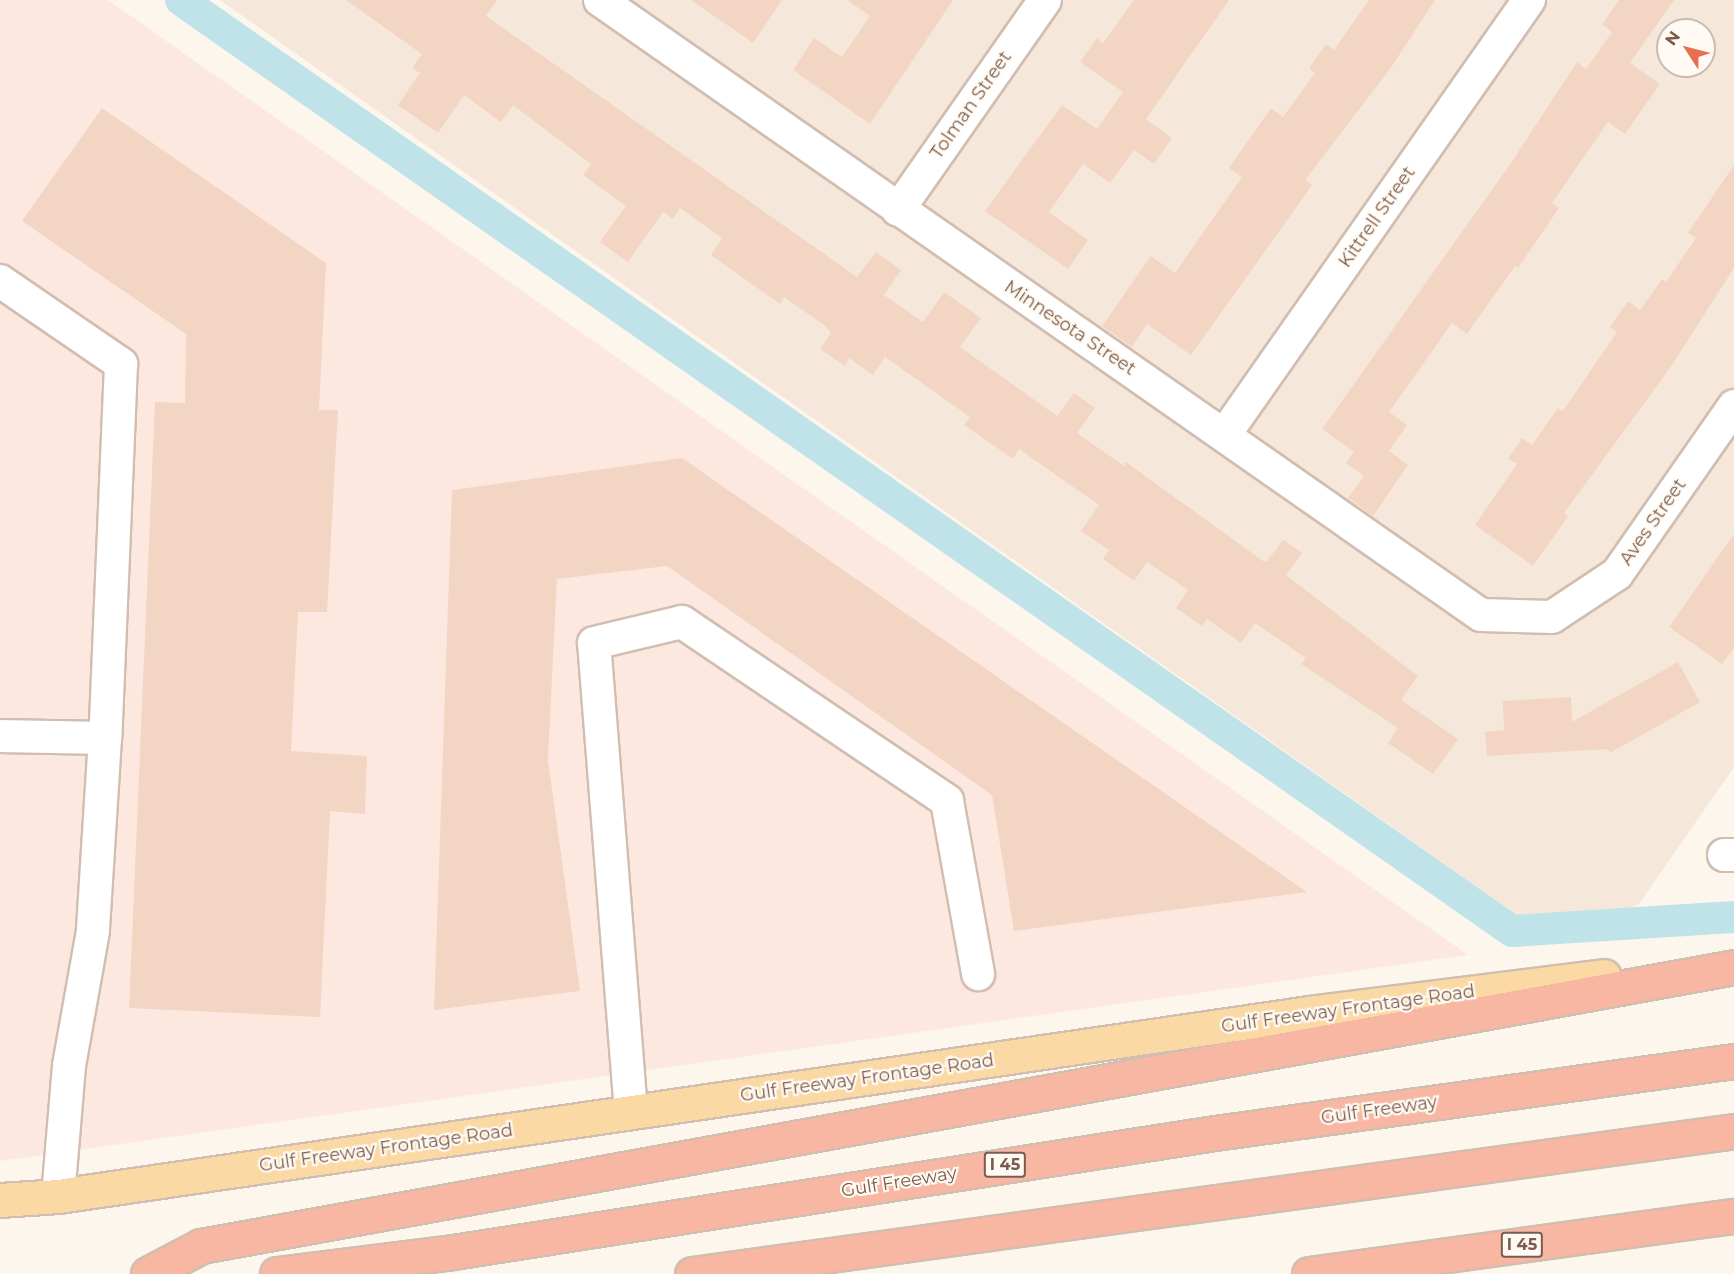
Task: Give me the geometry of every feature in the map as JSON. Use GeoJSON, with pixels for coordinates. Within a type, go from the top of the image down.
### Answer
{"type":"FeatureCollection","features":[{"type":"Feature","properties":{"kind":"highway"},"geometry":{"type":"LineString","coordinates":[[148,1274],[201,1246],[1734,967]]}},
{"type":"Feature","properties":{"kind":"highway","name":"Gulf Freeway"},"geometry":{"type":"LineString","coordinates":[[277,1274],[453,1252],[1215,1133],[1734,1061]]}},
{"type":"Feature","properties":{"kind":"highway"},"geometry":{"type":"LineString","coordinates":[[692,1274],[1734,1131]]}},
{"type":"Feature","properties":{"kind":"highway","name":"I 45"},"geometry":{"type":"LineString","coordinates":[[1309,1274],[1734,1216]]}},
{"type":"Feature","properties":{"kind":"main road","name":"Gulf Freeway Frontage Road"},"geometry":{"type":"LineString","coordinates":[[0,1200],[58,1196],[1316,1012],[1734,960]]}},
{"type":"Feature","properties":{"kind":"street","name":"Minnesota Street"},"geometry":{"type":"LineString","coordinates":[[600,0],[897,210],[1225,434],[1481,615],[1552,617]]}},
{"type":"Feature","properties":{"kind":"street","name":"Tolman Street"},"geometry":{"type":"LineString","coordinates":[[897,210],[1045,0]]}},
{"type":"Feature","properties":{"kind":"street","name":"Kittrell Street"},"geometry":{"type":"LineString","coordinates":[[1225,434],[1529,0]]}},
{"type":"Feature","properties":{"kind":"street"},"geometry":{"type":"LineString","coordinates":[[0,281],[121,364],[105,738],[93,931],[69,1066],[58,1196]]}},
{"type":"Feature","properties":{"kind":"street","name":"Aves Street"},"geometry":{"type":"LineString","coordinates":[[1552,617],[1617,574],[1734,406]]}},
{"type":"Feature","properties":{"kind":"street"},"geometry":{"type":"LineString","coordinates":[[631,1112],[594,643],[682,622],[947,801],[978,974]]}},
{"type":"Feature","properties":{"kind":"street"},"geometry":{"type":"LineString","coordinates":[[0,736],[105,738]]}},
{"type":"Feature","properties":{"kind":"shaded area"},"geometry":{"type":"Polygon","coordinates":[[[0,0],[108,0],[1468,955],[0,1161],[0,0]]]}},
{"type":"Feature","properties":{"kind":"shaded area"},"geometry":{"type":"Polygon","coordinates":[[[220,0],[1734,0],[1734,767],[1639,904],[1554,941],[220,0]]]}},
{"type":"Feature","properties":{"kind":"building"},"geometry":{"type":"Polygon","coordinates":[[[346,0],[497,0],[486,16],[857,277],[876,252],[901,270],[884,295],[923,322],[944,292],[981,318],[960,347],[1057,416],[1074,393],[1095,408],[1077,433],[1124,466],[1126,462],[1263,561],[1267,561],[1283,540],[1302,553],[1286,575],[1418,676],[1401,700],[1458,739],[1433,774],[1388,743],[1398,728],[1301,664],[1306,658],[1255,623],[1241,643],[1207,619],[1202,626],[1176,608],[1188,590],[1147,562],[1134,581],[1103,559],[1109,550],[1081,531],[1099,505],[1019,449],[1013,459],[964,425],[970,417],[885,357],[873,375],[849,358],[845,366],[820,349],[831,333],[824,325],[784,297],[780,304],[711,255],[722,238],[680,208],[673,219],[663,212],[628,262],[600,242],[626,206],[583,175],[591,164],[513,105],[501,122],[464,95],[438,133],[398,105],[420,73],[412,68],[422,54],[346,0]]]}},
{"type":"Feature","properties":{"kind":"building"},"geometry":{"type":"Polygon","coordinates":[[[691,0],[782,0],[753,43],[691,0]]]}},
{"type":"Feature","properties":{"kind":"building"},"geometry":{"type":"Polygon","coordinates":[[[847,0],[953,0],[870,124],[793,70],[814,38],[842,57],[870,16],[847,0]]]}},
{"type":"Feature","properties":{"kind":"building"},"geometry":{"type":"Polygon","coordinates":[[[1134,0],[1229,0],[1146,119],[1172,138],[1154,164],[1134,150],[1110,183],[1083,164],[1049,212],[1088,240],[1068,269],[985,211],[1062,105],[1097,129],[1123,92],[1080,62],[1097,38],[1103,43],[1134,0]]]}},
{"type":"Feature","properties":{"kind":"building"},"geometry":{"type":"Polygon","coordinates":[[[1369,0],[1435,0],[1390,69],[1305,180],[1312,185],[1191,355],[1147,324],[1132,347],[1102,326],[1151,256],[1175,273],[1242,177],[1229,168],[1271,108],[1283,117],[1315,73],[1309,68],[1326,44],[1334,50],[1369,0]]]}},
{"type":"Feature","properties":{"kind":"building"},"geometry":{"type":"Polygon","coordinates":[[[1619,0],[1674,0],[1661,18],[1656,18],[1656,26],[1630,63],[1660,84],[1625,134],[1608,122],[1552,203],[1559,208],[1518,268],[1515,266],[1467,334],[1452,323],[1389,412],[1407,425],[1389,451],[1408,465],[1373,516],[1348,498],[1364,476],[1346,463],[1354,452],[1322,429],[1511,163],[1577,62],[1586,69],[1612,32],[1602,24],[1619,0]]]}},
{"type":"Feature","properties":{"kind":"building"},"geometry":{"type":"Polygon","coordinates":[[[102,108],[326,263],[319,410],[338,410],[327,612],[298,612],[291,751],[367,756],[365,814],[330,811],[320,1017],[129,1008],[155,402],[185,403],[186,334],[22,221],[102,108]]]}},
{"type":"Feature","properties":{"kind":"building"},"geometry":{"type":"Polygon","coordinates":[[[1734,165],[1734,268],[1670,368],[1564,513],[1568,516],[1533,566],[1475,525],[1517,464],[1508,459],[1522,438],[1532,445],[1558,408],[1563,411],[1617,332],[1610,327],[1628,301],[1640,310],[1662,279],[1666,282],[1696,238],[1688,233],[1734,165]]]}},
{"type":"Feature","properties":{"kind":"building"},"geometry":{"type":"Polygon","coordinates":[[[682,458],[1307,892],[1014,931],[992,795],[667,566],[557,579],[548,760],[580,991],[434,1010],[452,490],[682,458]]]}},
{"type":"Feature","properties":{"kind":"building"},"geometry":{"type":"Polygon","coordinates":[[[1734,534],[1734,648],[1722,664],[1669,627],[1734,534]]]}},
{"type":"Feature","properties":{"kind":"building"},"geometry":{"type":"Polygon","coordinates":[[[1678,662],[1700,702],[1610,753],[1608,749],[1487,756],[1485,732],[1504,730],[1503,701],[1571,697],[1572,722],[1678,662]]]}},
{"type":"Feature","properties":{"kind":"waterway"},"geometry":{"type":"LineString","coordinates":[[181,0],[1512,931],[1734,917]]}}]}
